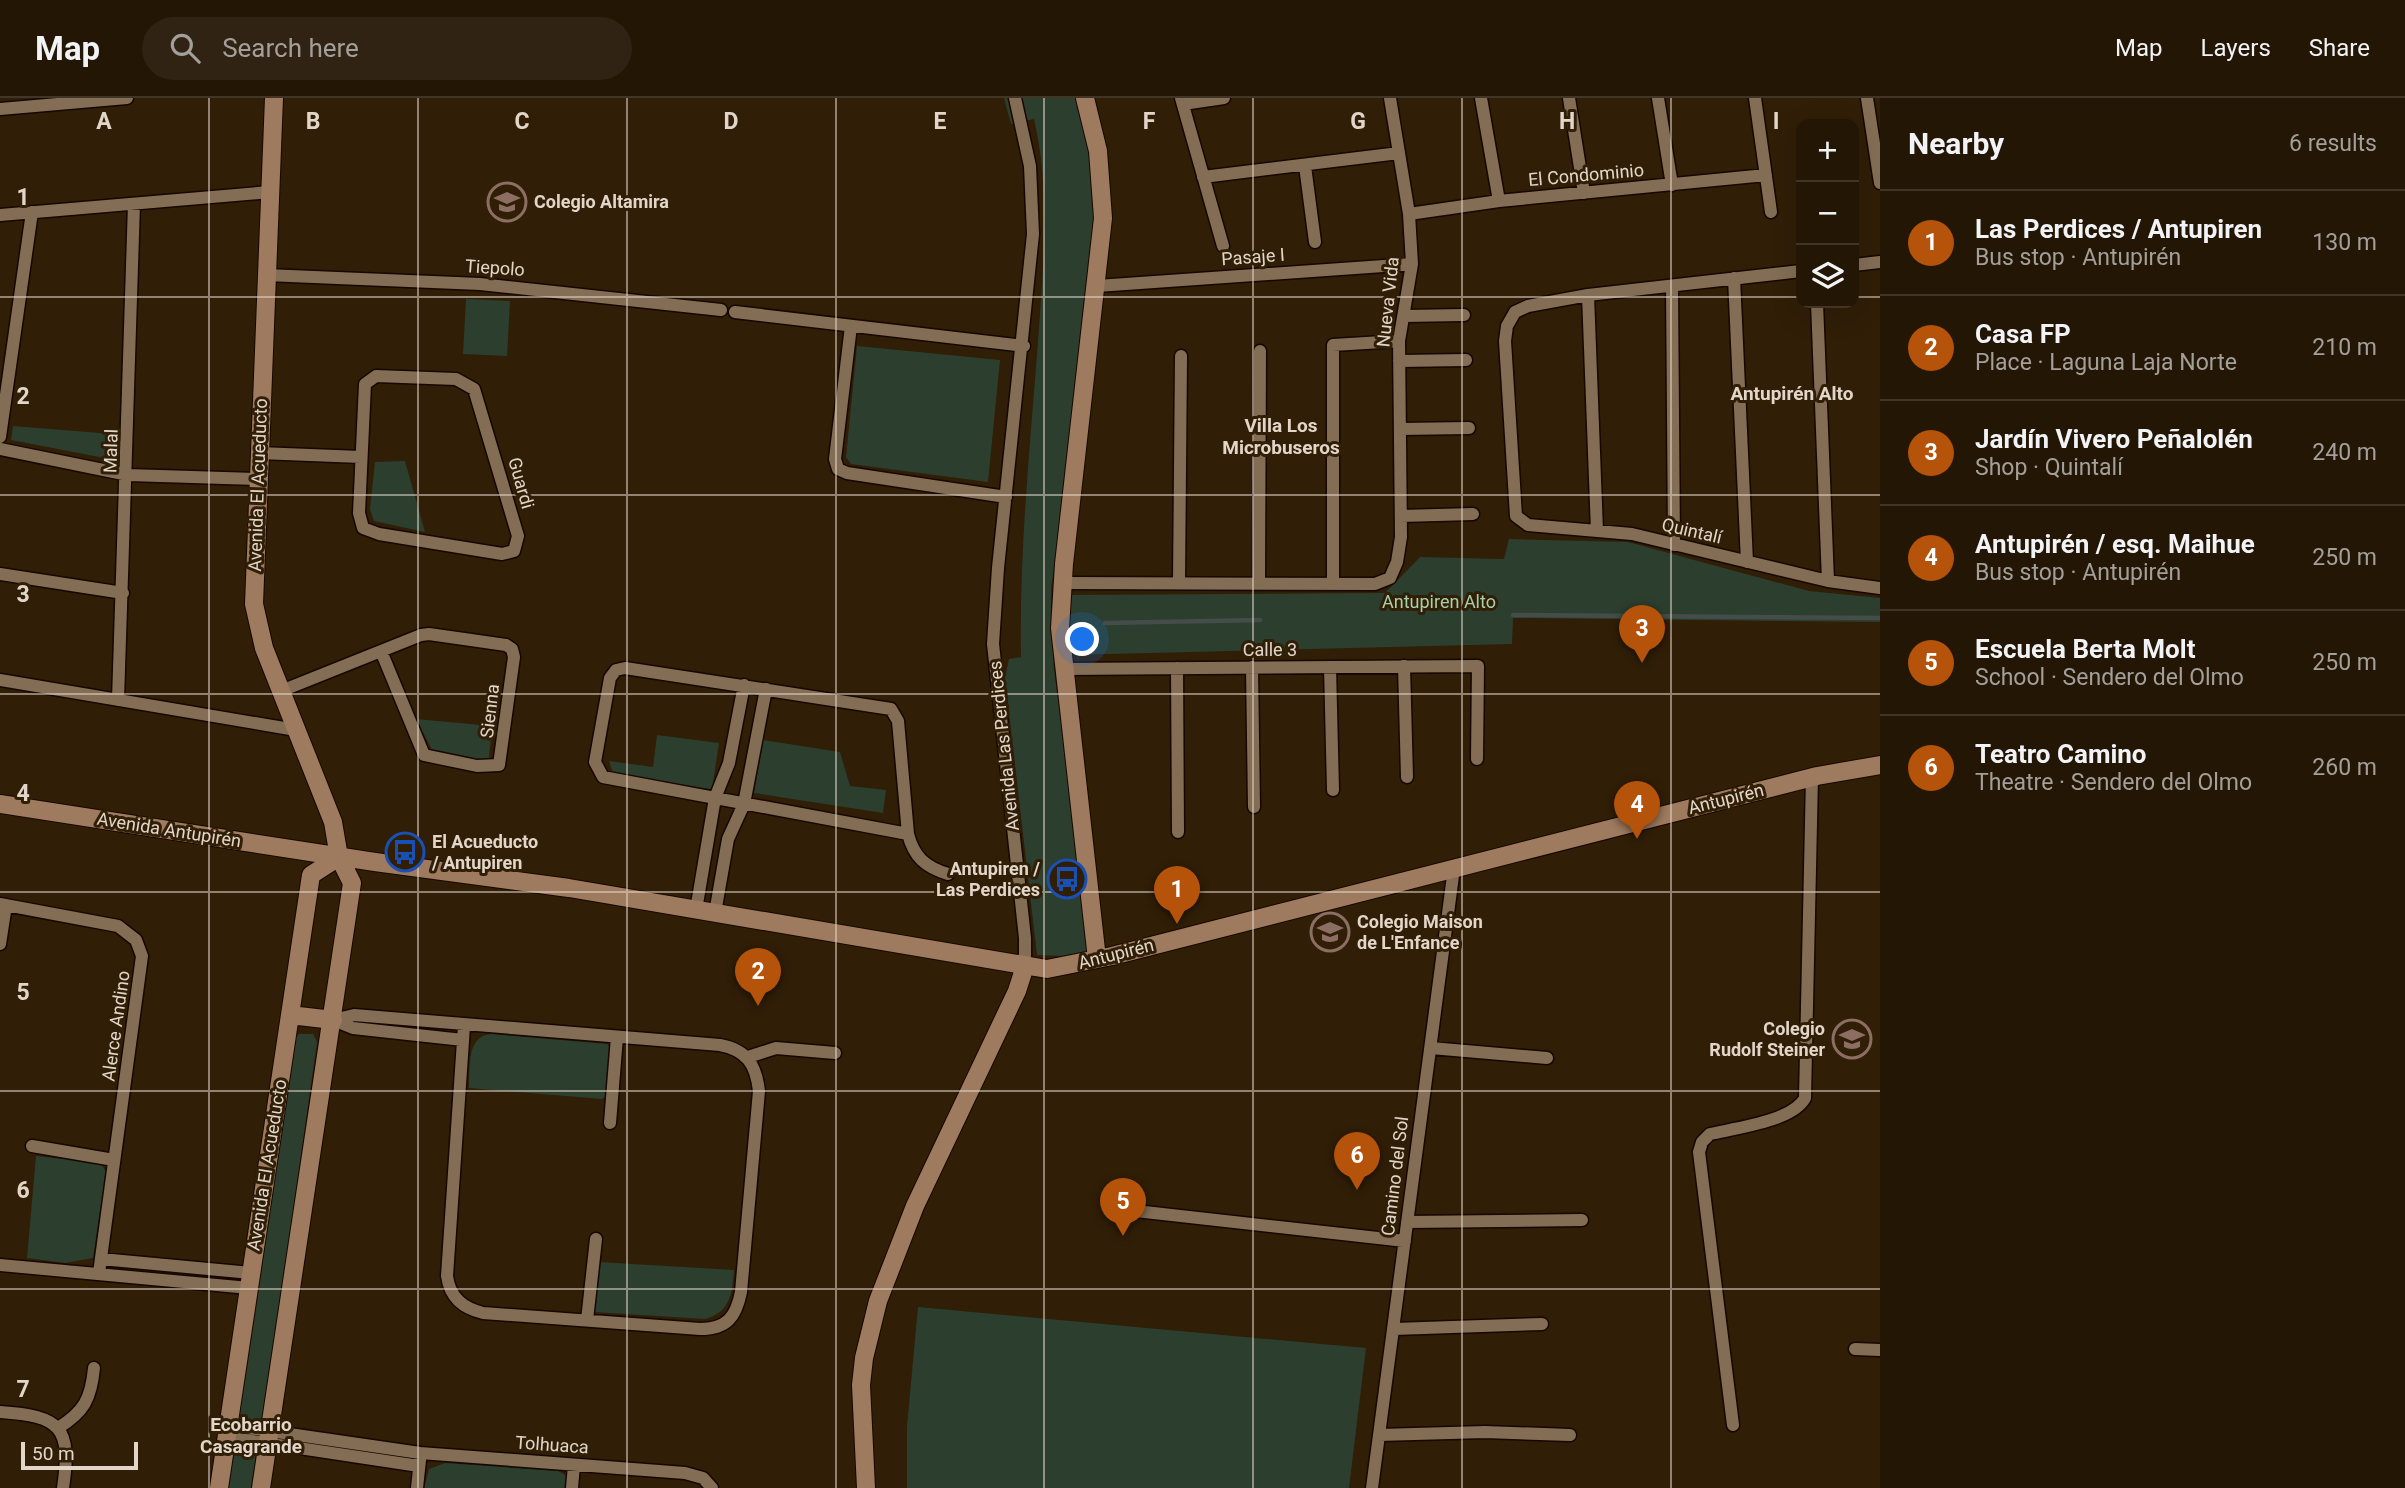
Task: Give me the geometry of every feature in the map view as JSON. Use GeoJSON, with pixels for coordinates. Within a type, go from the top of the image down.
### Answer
{"type":"FeatureCollection","features":[{"type":"Feature","properties":{"kind":"street"},"geometry":{"type":"LineString","coordinates":[[0,109],[127,98]]}},
{"type":"Feature","properties":{"kind":"street","name":"Avenida El Acueducto"},"geometry":{"type":"LineString","coordinates":[[261,1488],[352,883],[339,857],[332,822],[281,691],[256,617],[258,479],[274,98]]}},
{"type":"Feature","properties":{"kind":"street","name":"Avenida Las Perdices"},"geometry":{"type":"LineString","coordinates":[[866,1488],[861,1385],[864,1357],[878,1301],[915,1206],[1017,991],[1025,966],[1025,938],[994,652],[995,602],[1024,346],[1033,234],[1026,141],[1015,98]]}},
{"type":"Feature","properties":{"kind":"street"},"geometry":{"type":"LineString","coordinates":[[1085,98],[1098,150],[1102,218],[1097,286],[1062,583],[1062,669],[1097,959]]}},
{"type":"Feature","properties":{"kind":"street"},"geometry":{"type":"LineString","coordinates":[[1223,246],[1182,101],[1224,98]]}},
{"type":"Feature","properties":{"kind":"street","name":"Nueva Vida"},"geometry":{"type":"LineString","coordinates":[[1333,583],[1375,584],[1390,578],[1397,562],[1401,516],[1399,341],[1412,264],[1409,214],[1390,98]]}},
{"type":"Feature","properties":{"kind":"street"},"geometry":{"type":"LineString","coordinates":[[1481,98],[1499,201]]}},
{"type":"Feature","properties":{"kind":"street"},"geometry":{"type":"LineString","coordinates":[[1569,98],[1584,193]]}},
{"type":"Feature","properties":{"kind":"street"},"geometry":{"type":"LineString","coordinates":[[1658,98],[1672,185]]}},
{"type":"Feature","properties":{"kind":"street"},"geometry":{"type":"LineString","coordinates":[[1755,98],[1771,212]]}},
{"type":"Feature","properties":{"kind":"street"},"geometry":{"type":"LineString","coordinates":[[1867,98],[1877,140],[1880,183]]}},
{"type":"Feature","properties":{"kind":"street"},"geometry":{"type":"LineString","coordinates":[[1203,177],[1399,153]]}},
{"type":"Feature","properties":{"kind":"street"},"geometry":{"type":"LineString","coordinates":[[1305,166],[1315,242]]}},
{"type":"Feature","properties":{"kind":"street","name":"El Condominio"},"geometry":{"type":"LineString","coordinates":[[1409,214],[1499,201],[1766,175]]}},
{"type":"Feature","properties":{"kind":"street"},"geometry":{"type":"LineString","coordinates":[[0,215],[270,192]]}},
{"type":"Feature","properties":{"kind":"street","name":"Malal"},"geometry":{"type":"LineString","coordinates":[[118,700],[128,475],[135,204]]}},
{"type":"Feature","properties":{"kind":"street"},"geometry":{"type":"LineString","coordinates":[[0,437],[32,212]]}},
{"type":"Feature","properties":{"kind":"street"},"geometry":{"type":"LineString","coordinates":[[1859,264],[1880,262]]}},
{"type":"Feature","properties":{"kind":"street","name":"Pasaje I"},"geometry":{"type":"LineString","coordinates":[[1097,286],[1412,264]]}},
{"type":"Feature","properties":{"kind":"street"},"geometry":{"type":"LineString","coordinates":[[1597,531],[1588,295],[1796,272]]}},
{"type":"Feature","properties":{"kind":"street","name":"Tiepolo"},"geometry":{"type":"LineString","coordinates":[[266,275],[480,284],[721,310]]}},
{"type":"Feature","properties":{"kind":"street"},"geometry":{"type":"LineString","coordinates":[[1734,278],[1747,562]]}},
{"type":"Feature","properties":{"kind":"street"},"geometry":{"type":"LineString","coordinates":[[1672,286],[1674,545]]}},
{"type":"Feature","properties":{"kind":"street","name":"Quintalí"},"geometry":{"type":"LineString","coordinates":[[1588,295],[1528,306],[1515,312],[1507,326],[1505,341],[1516,516],[1528,526],[1632,534],[1828,581],[1880,588]]}},
{"type":"Feature","properties":{"kind":"street"},"geometry":{"type":"LineString","coordinates":[[1818,308],[1828,581]]}},
{"type":"Feature","properties":{"kind":"street"},"geometry":{"type":"LineString","coordinates":[[735,312],[1024,346]]}},
{"type":"Feature","properties":{"kind":"street"},"geometry":{"type":"LineString","coordinates":[[1404,316],[1464,316]]}},
{"type":"Feature","properties":{"kind":"street"},"geometry":{"type":"LineString","coordinates":[[851,326],[835,459],[838,469],[847,473],[1006,496]]}},
{"type":"Feature","properties":{"kind":"street"},"geometry":{"type":"LineString","coordinates":[[1062,583],[1333,583],[1333,345],[1399,341]]}},
{"type":"Feature","properties":{"kind":"street"},"geometry":{"type":"LineString","coordinates":[[1259,583],[1260,351]]}},
{"type":"Feature","properties":{"kind":"street"},"geometry":{"type":"LineString","coordinates":[[1179,582],[1181,356]]}},
{"type":"Feature","properties":{"kind":"street"},"geometry":{"type":"LineString","coordinates":[[1399,361],[1466,360]]}},
{"type":"Feature","properties":{"kind":"street","name":"Guardi"},"geometry":{"type":"LineString","coordinates":[[369,379],[456,379],[469,384],[477,395],[518,536],[518,547],[502,554],[366,530],[361,524],[359,513],[361,457],[365,384],[369,379]]}},
{"type":"Feature","properties":{"kind":"street"},"geometry":{"type":"LineString","coordinates":[[1400,429],[1469,428]]}},
{"type":"Feature","properties":{"kind":"street"},"geometry":{"type":"LineString","coordinates":[[0,449],[128,475],[258,479]]}},
{"type":"Feature","properties":{"kind":"street"},"geometry":{"type":"LineString","coordinates":[[259,453],[361,457]]}},
{"type":"Feature","properties":{"kind":"street"},"geometry":{"type":"LineString","coordinates":[[1401,516],[1473,514]]}},
{"type":"Feature","properties":{"kind":"street"},"geometry":{"type":"LineString","coordinates":[[0,574],[123,593]]}},
{"type":"Feature","properties":{"kind":"street","name":"Sienna"},"geometry":{"type":"LineString","coordinates":[[281,691],[382,651],[429,634],[512,649],[514,657],[499,765],[477,766],[424,755],[382,651]]}},
{"type":"Feature","properties":{"kind":"street"},"geometry":{"type":"LineString","coordinates":[[1404,666],[1407,777]]}},
{"type":"Feature","properties":{"kind":"street","name":"Calle 3"},"geometry":{"type":"LineString","coordinates":[[1062,669],[1478,666],[1477,759]]}},
{"type":"Feature","properties":{"kind":"street"},"geometry":{"type":"LineString","coordinates":[[1252,667],[1254,807]]}},
{"type":"Feature","properties":{"kind":"street"},"geometry":{"type":"LineString","coordinates":[[1330,667],[1333,790]]}},
{"type":"Feature","properties":{"kind":"street"},"geometry":{"type":"LineString","coordinates":[[908,834],[606,778],[598,772],[595,762],[610,678],[616,670],[625,668],[884,706],[894,711],[898,721],[908,834],[913,852],[930,869],[948,874]]}},
{"type":"Feature","properties":{"kind":"street"},"geometry":{"type":"LineString","coordinates":[[1177,668],[1178,832]]}},
{"type":"Feature","properties":{"kind":"street"},"geometry":{"type":"LineString","coordinates":[[0,680],[296,730]]}},
{"type":"Feature","properties":{"kind":"street"},"geometry":{"type":"LineString","coordinates":[[696,910],[715,798],[729,763],[744,685]]}},
{"type":"Feature","properties":{"kind":"street"},"geometry":{"type":"LineString","coordinates":[[715,913],[728,839],[744,804],[766,689]]}},
{"type":"Feature","properties":{"kind":"street","name":"Antupirén"},"geometry":{"type":"LineString","coordinates":[[339,857],[569,888],[1025,966],[1062,968],[1812,777],[1880,765]]}},
{"type":"Feature","properties":{"kind":"street"},"geometry":{"type":"LineString","coordinates":[[1733,1425],[1699,1152],[1702,1142],[1710,1134],[1788,1114],[1800,1107],[1805,1098],[1812,777]]}},
{"type":"Feature","properties":{"kind":"street","name":"Avenida Antupirén"},"geometry":{"type":"LineString","coordinates":[[0,804],[339,857]]}},
{"type":"Feature","properties":{"kind":"street","name":"Avenida El Acueducto"},"geometry":{"type":"LineString","coordinates":[[219,1488],[311,875],[339,857]]}},
{"type":"Feature","properties":{"kind":"street","name":"Camino del Sol"},"geometry":{"type":"LineString","coordinates":[[1372,1488],[1454,868]]}},
{"type":"Feature","properties":{"kind":"street"},"geometry":{"type":"LineString","coordinates":[[0,944],[3,905]]}},
{"type":"Feature","properties":{"kind":"street","name":"Alerce Andino"},"geometry":{"type":"LineString","coordinates":[[3,905],[118,926],[131,934],[140,948],[142,975],[99,1273]]}},
{"type":"Feature","properties":{"kind":"street"},"geometry":{"type":"LineString","coordinates":[[290,1015],[333,1020],[353,1028],[463,1040]]}},
{"type":"Feature","properties":{"kind":"street"},"geometry":{"type":"LineString","coordinates":[[333,1020],[354,1015],[720,1045],[738,1049],[748,1057],[756,1074],[759,1091],[741,1292],[731,1320],[719,1327],[700,1329],[483,1313],[468,1309],[453,1296],[447,1276],[464,1026]]}},
{"type":"Feature","properties":{"kind":"street"},"geometry":{"type":"LineString","coordinates":[[610,1123],[617,1037]]}},
{"type":"Feature","properties":{"kind":"street"},"geometry":{"type":"LineString","coordinates":[[748,1057],[776,1048],[835,1052]]}},
{"type":"Feature","properties":{"kind":"street"},"geometry":{"type":"LineString","coordinates":[[1431,1048],[1546,1058]]}},
{"type":"Feature","properties":{"kind":"street"},"geometry":{"type":"LineString","coordinates":[[32,1146],[114,1160]]}},
{"type":"Feature","properties":{"kind":"street"},"geometry":{"type":"LineString","coordinates":[[1109,1208],[1405,1241]]}},
{"type":"Feature","properties":{"kind":"street"},"geometry":{"type":"LineString","coordinates":[[1407,1222],[1582,1220]]}},
{"type":"Feature","properties":{"kind":"street"},"geometry":{"type":"LineString","coordinates":[[587,1320],[596,1239]]}},
{"type":"Feature","properties":{"kind":"street"},"geometry":{"type":"LineString","coordinates":[[101,1259],[250,1281]]}},
{"type":"Feature","properties":{"kind":"street"},"geometry":{"type":"LineString","coordinates":[[0,1265],[250,1281]]}},
{"type":"Feature","properties":{"kind":"street"},"geometry":{"type":"LineString","coordinates":[[1394,1329],[1542,1324]]}},
{"type":"Feature","properties":{"kind":"street"},"geometry":{"type":"LineString","coordinates":[[1855,1349],[1880,1350]]}},
{"type":"Feature","properties":{"kind":"street"},"geometry":{"type":"LineString","coordinates":[[58,1428],[83,1410],[89,1399],[94,1368]]}},
{"type":"Feature","properties":{"kind":"street"},"geometry":{"type":"LineString","coordinates":[[0,1412],[32,1414],[49,1420],[58,1428],[68,1454],[63,1488]]}},
{"type":"Feature","properties":{"kind":"street","name":"Tolhuaca"},"geometry":{"type":"LineString","coordinates":[[227,1431],[420,1459],[574,1465],[685,1473],[703,1478],[712,1488]]}},
{"type":"Feature","properties":{"kind":"street"},"geometry":{"type":"LineString","coordinates":[[1379,1434],[1485,1432],[1570,1435]]}},
{"type":"Feature","properties":{"kind":"street"},"geometry":{"type":"LineString","coordinates":[[417,1488],[420,1459]]}},
{"type":"Feature","properties":{"kind":"street"},"geometry":{"type":"LineString","coordinates":[[572,1488],[574,1465]]}},
{"type":"Feature","properties":{"kind":"green space"},"geometry":{"type":"Polygon","coordinates":[[[1004,98],[1076,98],[1088,139],[1101,215],[1051,589],[1054,670],[1092,952],[1064,956],[1037,955],[1005,678],[1009,659],[1021,657],[1023,539],[1042,286],[1044,202],[1034,119],[1011,124],[1004,98]]]}},
{"type":"Feature","properties":{"kind":"green space"},"geometry":{"type":"Polygon","coordinates":[[[466,299],[510,301],[507,356],[463,354],[466,299]]]}},
{"type":"Feature","properties":{"kind":"green space"},"geometry":{"type":"Polygon","coordinates":[[[857,346],[1000,360],[988,482],[851,464],[846,457],[857,346]]]}},
{"type":"Feature","properties":{"kind":"green space"},"geometry":{"type":"Polygon","coordinates":[[[13,426],[112,434],[115,460],[11,440],[13,426]]]}},
{"type":"Feature","properties":{"kind":"green space"},"geometry":{"type":"Polygon","coordinates":[[[405,461],[425,532],[374,521],[370,509],[375,462],[405,461]]]}},
{"type":"Feature","properties":{"kind":"green space","name":"Antupiren Alto"},"geometry":{"type":"Polygon","coordinates":[[[1509,539],[1628,542],[1809,591],[1880,598],[1880,622],[1513,618],[1512,644],[1069,655],[1065,595],[1385,593],[1420,557],[1504,559],[1509,539]]]}},
{"type":"Feature","properties":{"kind":"green space"},"geometry":{"type":"Polygon","coordinates":[[[416,719],[492,726],[489,758],[474,763],[432,750],[416,719]]]}},
{"type":"Feature","properties":{"kind":"green space"},"geometry":{"type":"Polygon","coordinates":[[[657,735],[719,743],[712,789],[614,776],[609,761],[653,767],[657,735]]]}},
{"type":"Feature","properties":{"kind":"green space"},"geometry":{"type":"Polygon","coordinates":[[[763,740],[840,752],[850,786],[886,790],[883,813],[754,793],[763,740]]]}},
{"type":"Feature","properties":{"kind":"green space"},"geometry":{"type":"Polygon","coordinates":[[[299,1034],[313,1034],[317,1042],[264,1416],[252,1424],[238,1413],[292,1039],[299,1034]]]}},
{"type":"Feature","properties":{"kind":"green space"},"geometry":{"type":"Polygon","coordinates":[[[491,1034],[607,1044],[612,1049],[608,1095],[602,1099],[469,1088],[473,1047],[477,1040],[491,1034]]]}},
{"type":"Feature","properties":{"kind":"green space"},"geometry":{"type":"Polygon","coordinates":[[[36,1156],[101,1163],[106,1172],[93,1258],[65,1263],[27,1258],[36,1156]]]}},
{"type":"Feature","properties":{"kind":"green space"},"geometry":{"type":"Polygon","coordinates":[[[599,1262],[734,1270],[731,1294],[720,1312],[705,1319],[594,1312],[599,1262]]]}},
{"type":"Feature","properties":{"kind":"green space"},"geometry":{"type":"Polygon","coordinates":[[[918,1307],[1366,1348],[1349,1488],[907,1488],[907,1426],[918,1307]]]}},
{"type":"Feature","properties":{"kind":"green space"},"geometry":{"type":"Polygon","coordinates":[[[239,1448],[252,1449],[256,1456],[251,1488],[228,1488],[233,1452],[239,1448]]]}},
{"type":"Feature","properties":{"kind":"green space"},"geometry":{"type":"Polygon","coordinates":[[[445,1463],[558,1471],[567,1476],[567,1488],[424,1488],[429,1469],[445,1463]]]}},
{"type":"Feature","properties":{"kind":"waterway"},"geometry":{"type":"LineString","coordinates":[[1513,615],[1880,618]]}},
{"type":"Feature","properties":{"kind":"waterway"},"geometry":{"type":"LineString","coordinates":[[1105,623],[1260,620]]}},
{"type":"Feature","properties":{"kind":"place","name":"Colegio Altamira"},"geometry":{"type":"Point","coordinates":[507,202]}},
{"type":"Feature","properties":{"kind":"place","name":"Jardín Vivero Peñalolén"},"geometry":{"type":"Point","coordinates":[1642,663]}},
{"type":"Feature","properties":{"kind":"place","name":"Antupirén / esq. Maihue"},"geometry":{"type":"Point","coordinates":[1637,839]}},
{"type":"Feature","properties":{"kind":"place","name":"El Acueducto / Antupiren"},"geometry":{"type":"Point","coordinates":[405,852]}},
{"type":"Feature","properties":{"kind":"place","name":"Antupiren / Las Perdices"},"geometry":{"type":"Point","coordinates":[1067,879]}},
{"type":"Feature","properties":{"kind":"place","name":"Las Perdices / Antupiren"},"geometry":{"type":"Point","coordinates":[1177,924]}},
{"type":"Feature","properties":{"kind":"place","name":"Colegio Maison de L'Enfance"},"geometry":{"type":"Point","coordinates":[1330,932]}},
{"type":"Feature","properties":{"kind":"place","name":"Casa FP"},"geometry":{"type":"Point","coordinates":[758,1006]}},
{"type":"Feature","properties":{"kind":"place","name":"Colegio Rudolf Steiner"},"geometry":{"type":"Point","coordinates":[1852,1039]}},
{"type":"Feature","properties":{"kind":"place","name":"Teatro Camino"},"geometry":{"type":"Point","coordinates":[1357,1190]}},
{"type":"Feature","properties":{"kind":"place","name":"Escuela Berta Molt"},"geometry":{"type":"Point","coordinates":[1123,1236]}},
{"type":"Feature","properties":{"kind":"district","name":"Antupirén Alto"},"geometry":{"type":"Point","coordinates":[1792,393]}},
{"type":"Feature","properties":{"kind":"district","name":"Villa Los Microbuseros"},"geometry":{"type":"Point","coordinates":[1281,436]}},
{"type":"Feature","properties":{"kind":"district","name":"Ecobarrio Casagrande"},"geometry":{"type":"Point","coordinates":[251,1435]}}]}
